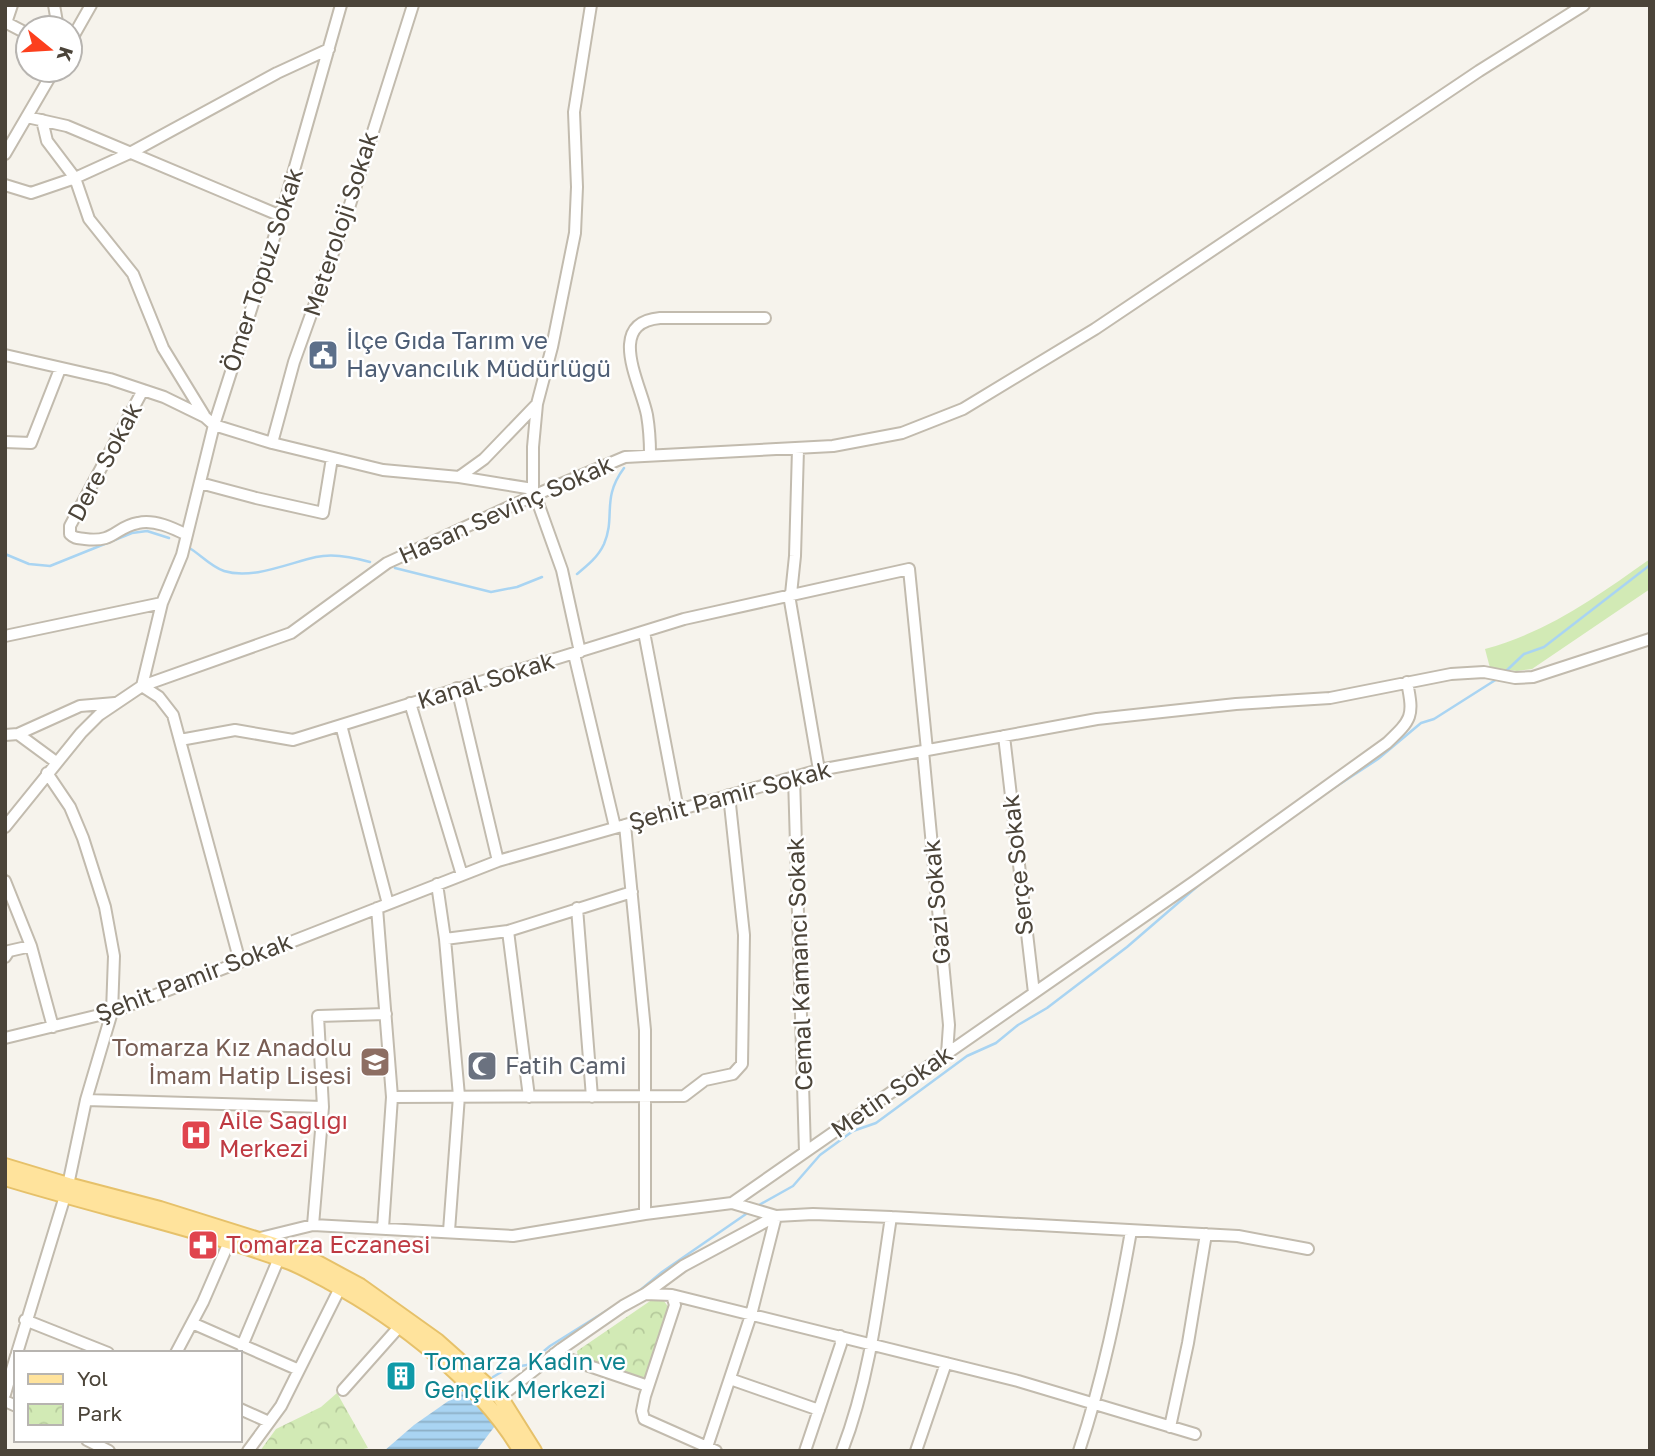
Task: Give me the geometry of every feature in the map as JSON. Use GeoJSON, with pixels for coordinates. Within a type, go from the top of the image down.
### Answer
{"type":"FeatureCollection","features":[{"type":"Feature","properties":{"kind":"main road"},"geometry":{"type":"LineString","coordinates":[[5,1166],[67,1191],[293,1263],[355,1295],[430,1350],[473,1388],[522,1451]]}},
{"type":"Feature","properties":{"kind":"main road"},"geometry":{"type":"LineString","coordinates":[[5,1178],[160,1209],[297,1252],[360,1286],[437,1341],[500,1397],[534,1451]]}},
{"type":"Feature","properties":{"kind":"street"},"geometry":{"type":"LineString","coordinates":[[6,23],[12,5]]}},
{"type":"Feature","properties":{"kind":"street","name":"Ömer Topuz Sokak"},"geometry":{"type":"LineString","coordinates":[[142,686],[162,603],[182,555],[200,483],[209,421],[281,216],[341,5]]}},
{"type":"Feature","properties":{"kind":"street","name":"Meteroloji Sokak"},"geometry":{"type":"LineString","coordinates":[[272,443],[294,362],[347,214],[413,5]]}},
{"type":"Feature","properties":{"kind":"street"},"geometry":{"type":"LineString","coordinates":[[591,5],[574,113],[577,187],[575,233],[552,347],[537,404],[534,492],[562,569],[577,653],[620,826],[632,892],[645,1030],[646,1214]]}},
{"type":"Feature","properties":{"kind":"street","name":"Hasan Sevinç Sokak"},"geometry":{"type":"LineString","coordinates":[[5,827],[56,762],[99,715],[142,686],[291,633],[387,563],[534,492],[625,457],[833,446],[902,433],[963,409],[1095,329],[1479,71],[1584,5]]}},
{"type":"Feature","properties":{"kind":"street"},"geometry":{"type":"LineString","coordinates":[[5,185],[31,193],[75,178],[130,153],[329,49]]}},
{"type":"Feature","properties":{"kind":"street"},"geometry":{"type":"LineString","coordinates":[[5,154],[46,84]]}},
{"type":"Feature","properties":{"kind":"street"},"geometry":{"type":"LineString","coordinates":[[27,117],[67,126],[281,216]]}},
{"type":"Feature","properties":{"kind":"street"},"geometry":{"type":"LineString","coordinates":[[42,120],[47,141],[75,178],[89,219],[133,274],[163,348],[209,421]]}},
{"type":"Feature","properties":{"kind":"street"},"geometry":{"type":"LineString","coordinates":[[647,454],[647,414],[629,345],[636,327],[651,319],[660,318],[765,318]]}},
{"type":"Feature","properties":{"kind":"street"},"geometry":{"type":"LineString","coordinates":[[5,355],[110,379],[164,397],[209,421],[272,443],[383,470],[459,477],[534,492]]}},
{"type":"Feature","properties":{"kind":"street"},"geometry":{"type":"LineString","coordinates":[[5,442],[31,443],[60,369]]}},
{"type":"Feature","properties":{"kind":"street","name":"Dere Sokak"},"geometry":{"type":"LineString","coordinates":[[143,390],[70,526],[70,534],[76,538],[101,540],[136,523],[145,523],[161,525],[187,535]]}},
{"type":"Feature","properties":{"kind":"street"},"geometry":{"type":"LineString","coordinates":[[459,477],[484,459],[537,404]]}},
{"type":"Feature","properties":{"kind":"street"},"geometry":{"type":"LineString","coordinates":[[798,449],[795,556],[790,594],[819,770]]}},
{"type":"Feature","properties":{"kind":"street"},"geometry":{"type":"LineString","coordinates":[[200,483],[323,513],[332,458]]}},
{"type":"Feature","properties":{"kind":"street","name":"Kanal Sokak"},"geometry":{"type":"LineString","coordinates":[[180,740],[236,730],[292,740],[684,619],[909,569]]}},
{"type":"Feature","properties":{"kind":"street","name":"Gazi Sokak"},"geometry":{"type":"LineString","coordinates":[[909,569],[949,1025],[947,1054]]}},
{"type":"Feature","properties":{"kind":"street"},"geometry":{"type":"LineString","coordinates":[[5,636],[162,603]]}},
{"type":"Feature","properties":{"kind":"street"},"geometry":{"type":"LineString","coordinates":[[644,632],[678,810]]}},
{"type":"Feature","properties":{"kind":"street","name":"Şehit Pamir Sokak"},"geometry":{"type":"LineString","coordinates":[[5,1038],[112,1012],[498,861],[819,770],[1111,717],[1236,704],[1330,698],[1451,674],[1484,672],[1515,678],[1533,677],[1650,639]]}},
{"type":"Feature","properties":{"kind":"street","name":"Metin Sokak"},"geometry":{"type":"LineString","coordinates":[[256,1240],[313,1225],[513,1236],[732,1203],[1387,743],[1408,723],[1411,702],[1407,682]]}},
{"type":"Feature","properties":{"kind":"street"},"geometry":{"type":"LineString","coordinates":[[142,686],[159,696],[173,715],[240,962]]}},
{"type":"Feature","properties":{"kind":"street"},"geometry":{"type":"LineString","coordinates":[[457,688],[498,861]]}},
{"type":"Feature","properties":{"kind":"street"},"geometry":{"type":"LineString","coordinates":[[5,736],[18,734],[80,706],[117,703]]}},
{"type":"Feature","properties":{"kind":"street"},"geometry":{"type":"LineString","coordinates":[[410,703],[462,875]]}},
{"type":"Feature","properties":{"kind":"street"},"geometry":{"type":"LineString","coordinates":[[341,725],[383,906],[392,1097],[383,1228]]}},
{"type":"Feature","properties":{"kind":"street"},"geometry":{"type":"LineString","coordinates":[[18,734],[56,762]]}},
{"type":"Feature","properties":{"kind":"street","name":"Serçe Sokak"},"geometry":{"type":"LineString","coordinates":[[1004,736],[1034,993]]}},
{"type":"Feature","properties":{"kind":"street"},"geometry":{"type":"LineString","coordinates":[[17,1351],[67,1191],[86,1100],[112,1012],[114,956],[105,907],[79,827],[70,807],[47,773]]}},
{"type":"Feature","properties":{"kind":"street","name":"Cemal Kamancı Sokak"},"geometry":{"type":"LineString","coordinates":[[794,777],[805,1152]]}},
{"type":"Feature","properties":{"kind":"street"},"geometry":{"type":"LineString","coordinates":[[392,1097],[684,1096],[705,1080],[733,1074],[742,1064],[744,935],[729,795]]}},
{"type":"Feature","properties":{"kind":"street"},"geometry":{"type":"LineString","coordinates":[[5,881],[31,946],[53,1027]]}},
{"type":"Feature","properties":{"kind":"street"},"geometry":{"type":"LineString","coordinates":[[437,884],[445,939],[459,1096],[449,1231]]}},
{"type":"Feature","properties":{"kind":"street"},"geometry":{"type":"LineString","coordinates":[[445,939],[508,931],[632,892]]}},
{"type":"Feature","properties":{"kind":"street"},"geometry":{"type":"LineString","coordinates":[[577,908],[592,1097]]}},
{"type":"Feature","properties":{"kind":"street"},"geometry":{"type":"LineString","coordinates":[[508,931],[529,1097]]}},
{"type":"Feature","properties":{"kind":"street"},"geometry":{"type":"LineString","coordinates":[[5,957],[9,951],[31,946]]}},
{"type":"Feature","properties":{"kind":"street"},"geometry":{"type":"LineString","coordinates":[[313,1225],[323,1107],[318,1016],[386,1014]]}},
{"type":"Feature","properties":{"kind":"street"},"geometry":{"type":"LineString","coordinates":[[86,1100],[323,1107]]}},
{"type":"Feature","properties":{"kind":"street"},"geometry":{"type":"LineString","coordinates":[[732,1203],[776,1216],[813,1214],[891,1217],[1206,1234],[1238,1236],[1308,1249]]}},
{"type":"Feature","properties":{"kind":"street"},"geometry":{"type":"LineString","coordinates":[[500,1397],[600,1321],[645,1294],[683,1266],[776,1216]]}},
{"type":"Feature","properties":{"kind":"street"},"geometry":{"type":"LineString","coordinates":[[672,1295],[675,1305],[648,1386],[642,1411],[644,1419],[712,1449],[730,1379],[751,1315],[776,1216]]}},
{"type":"Feature","properties":{"kind":"street"},"geometry":{"type":"LineString","coordinates":[[842,1451],[852,1425],[872,1345],[891,1217]]}},
{"type":"Feature","properties":{"kind":"street"},"geometry":{"type":"LineString","coordinates":[[1079,1451],[1095,1404],[1117,1312],[1131,1231]]}},
{"type":"Feature","properties":{"kind":"street"},"geometry":{"type":"LineString","coordinates":[[1170,1427],[1188,1343],[1206,1234]]}},
{"type":"Feature","properties":{"kind":"street"},"geometry":{"type":"LineString","coordinates":[[177,1351],[229,1242]]}},
{"type":"Feature","properties":{"kind":"street"},"geometry":{"type":"LineString","coordinates":[[242,1346],[279,1258]]}},
{"type":"Feature","properties":{"kind":"street"},"geometry":{"type":"LineString","coordinates":[[248,1451],[281,1406],[340,1288]]}},
{"type":"Feature","properties":{"kind":"street"},"geometry":{"type":"LineString","coordinates":[[645,1294],[672,1295],[840,1336],[1095,1404],[1195,1434]]}},
{"type":"Feature","properties":{"kind":"street"},"geometry":{"type":"LineString","coordinates":[[25,1321],[103,1351]]}},
{"type":"Feature","properties":{"kind":"street"},"geometry":{"type":"LineString","coordinates":[[192,1322],[299,1370]]}},
{"type":"Feature","properties":{"kind":"street"},"geometry":{"type":"LineString","coordinates":[[343,1390],[399,1327]]}},
{"type":"Feature","properties":{"kind":"street"},"geometry":{"type":"LineString","coordinates":[[805,1451],[841,1343],[840,1336]]}},
{"type":"Feature","properties":{"kind":"street"},"geometry":{"type":"LineString","coordinates":[[554,1354],[648,1386]]}},
{"type":"Feature","properties":{"kind":"street"},"geometry":{"type":"LineString","coordinates":[[5,1394],[14,1361]]}},
{"type":"Feature","properties":{"kind":"street"},"geometry":{"type":"LineString","coordinates":[[916,1451],[946,1363]]}},
{"type":"Feature","properties":{"kind":"street"},"geometry":{"type":"LineString","coordinates":[[730,1379],[819,1410]]}},
{"type":"Feature","properties":{"kind":"street"},"geometry":{"type":"LineString","coordinates":[[242,1410],[270,1422]]}},
{"type":"Feature","properties":{"kind":"street"},"geometry":{"type":"LineString","coordinates":[[91,1442],[109,1451]]}},
{"type":"Feature","properties":{"kind":"green space"},"geometry":{"type":"Polygon","coordinates":[[[1650,559],[1650,589],[1532,669],[1517,671],[1490,668],[1485,649],[1509,642],[1552,623],[1650,559]]]}},
{"type":"Feature","properties":{"kind":"green space"},"geometry":{"type":"Polygon","coordinates":[[[653,1299],[664,1301],[669,1308],[645,1378],[578,1358],[577,1351],[653,1299]]]}},
{"type":"Feature","properties":{"kind":"green space"},"geometry":{"type":"Polygon","coordinates":[[[337,1393],[368,1448],[353,1451],[260,1451],[276,1429],[321,1407],[337,1393]]]}},
{"type":"Feature","properties":{"kind":"water"},"geometry":{"type":"Polygon","coordinates":[[[467,1388],[498,1422],[476,1451],[384,1451],[414,1425],[467,1388]]]}},
{"type":"Feature","properties":{"kind":"waterway"},"geometry":{"type":"LineString","coordinates":[[577,574],[596,557],[604,544],[613,489],[624,468]]}},
{"type":"Feature","properties":{"kind":"waterway"},"geometry":{"type":"LineString","coordinates":[[5,554],[29,564],[50,566],[132,533],[147,531],[169,538]]}},
{"type":"Feature","properties":{"kind":"waterway"},"geometry":{"type":"LineString","coordinates":[[188,547],[215,567],[235,573],[270,570],[329,555],[370,562]]}},
{"type":"Feature","properties":{"kind":"waterway"},"geometry":{"type":"LineString","coordinates":[[1505,672],[1524,654],[1544,647],[1650,565]]}},
{"type":"Feature","properties":{"kind":"waterway"},"geometry":{"type":"LineString","coordinates":[[395,568],[491,592],[517,587],[542,577]]}},
{"type":"Feature","properties":{"kind":"waterway"},"geometry":{"type":"LineString","coordinates":[[1314,801],[1378,759],[1421,723],[1434,719],[1497,679]]}},
{"type":"Feature","properties":{"kind":"waterway"},"geometry":{"type":"LineString","coordinates":[[759,1205],[793,1186],[820,1155],[853,1131],[876,1123],[967,1056],[996,1043],[1018,1025],[1047,1008],[1127,947],[1207,878]]}},
{"type":"Feature","properties":{"kind":"waterway"},"geometry":{"type":"LineString","coordinates":[[638,1292],[662,1272],[746,1214]]}},
{"type":"Feature","properties":{"kind":"waterway"},"geometry":{"type":"LineString","coordinates":[[493,1377],[508,1368],[527,1365],[550,1346],[614,1306]]}},
{"type":"Feature","properties":{"kind":"place","name":"İlçe Gıda Tarım ve Hayvancılık Müdürlüğü"},"geometry":{"type":"Point","coordinates":[323,355]}},
{"type":"Feature","properties":{"kind":"place","name":"Tomarza Kız Anadolu İmam Hatip Lisesi"},"geometry":{"type":"Point","coordinates":[375,1062]}},
{"type":"Feature","properties":{"kind":"place","name":"Fatih Cami"},"geometry":{"type":"Point","coordinates":[482,1066]}},
{"type":"Feature","properties":{"kind":"place","name":"Aile Sağlığı Merkezi"},"geometry":{"type":"Point","coordinates":[196,1135]}},
{"type":"Feature","properties":{"kind":"place","name":"Tomarza Eczanesi"},"geometry":{"type":"Point","coordinates":[203,1245]}},
{"type":"Feature","properties":{"kind":"place","name":"Tomarza Kadın ve Gençlik Merkezi"},"geometry":{"type":"Point","coordinates":[401,1376]}}]}
